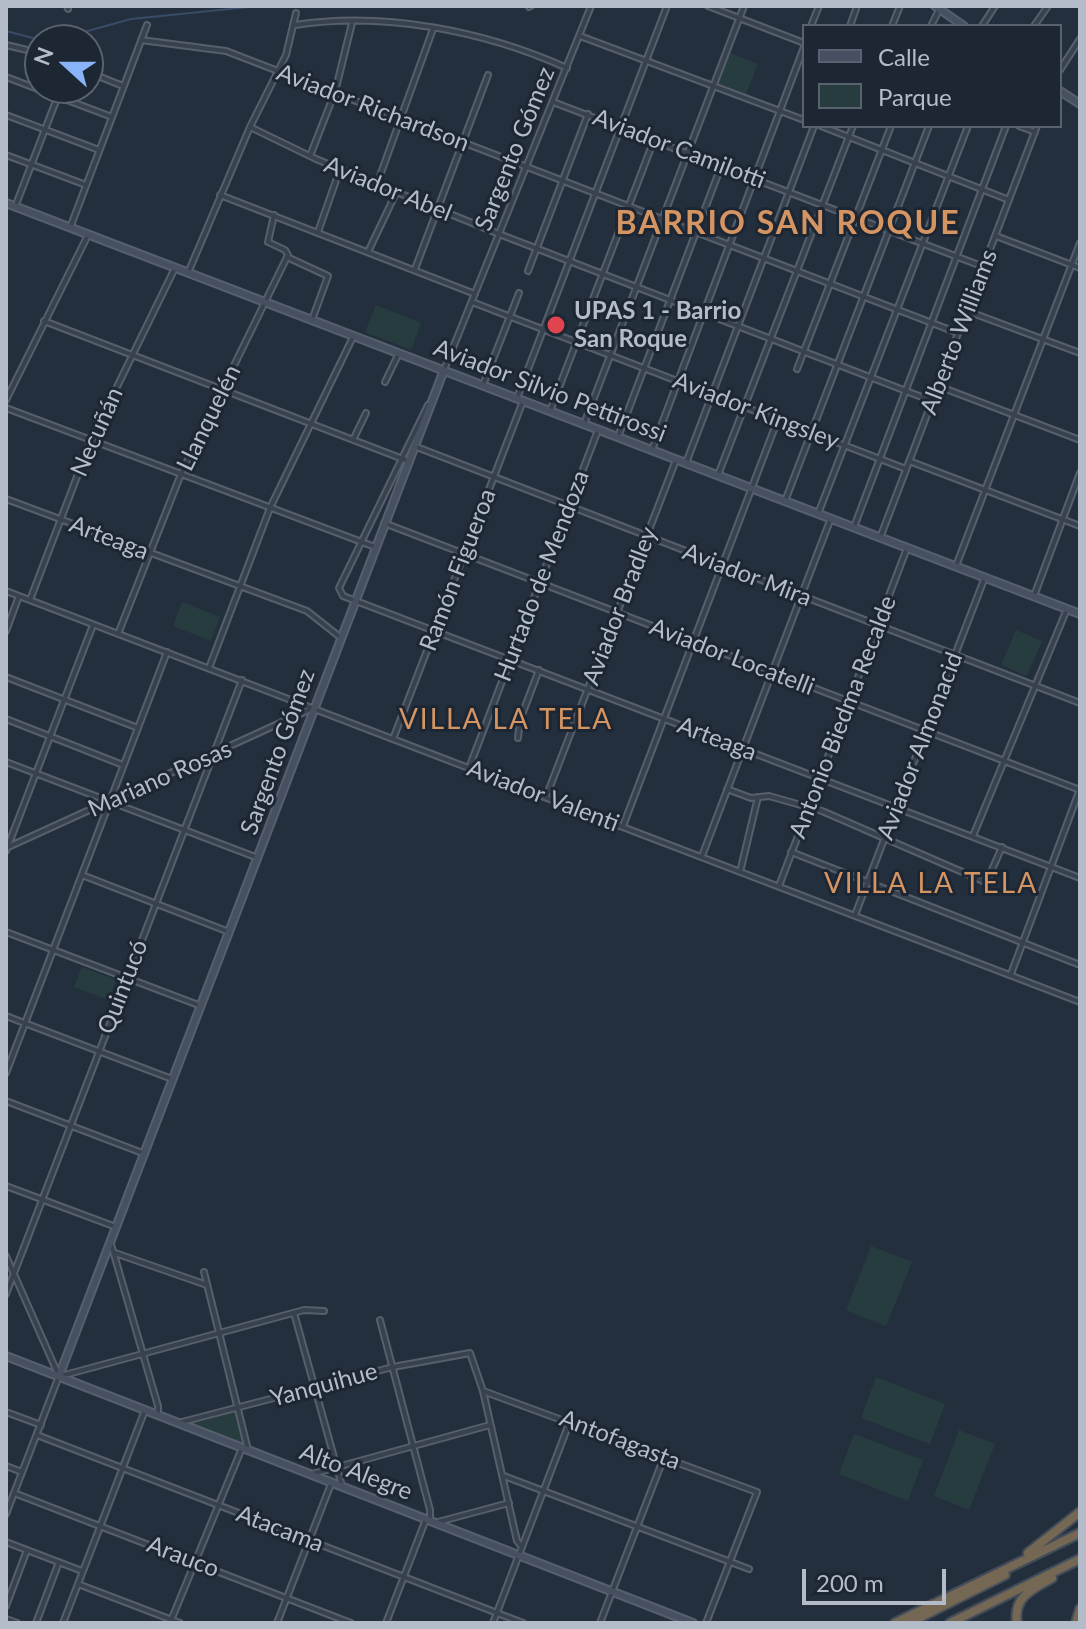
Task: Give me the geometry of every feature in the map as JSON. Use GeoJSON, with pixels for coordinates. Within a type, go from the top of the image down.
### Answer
{"type":"FeatureCollection","features":[{"type":"Feature","properties":{"kind":"highway"},"geometry":{"type":"LineString","coordinates":[[895,1623],[1040,1545],[1080,1512]]}},
{"type":"Feature","properties":{"kind":"highway"},"geometry":{"type":"LineString","coordinates":[[971,1584],[1080,1535]]}},
{"type":"Feature","properties":{"kind":"highway"},"geometry":{"type":"LineString","coordinates":[[909,1623],[1080,1535]]}},
{"type":"Feature","properties":{"kind":"highway"},"geometry":{"type":"LineString","coordinates":[[950,1623],[1080,1561]]}},
{"type":"Feature","properties":{"kind":"highway"},"geometry":{"type":"LineString","coordinates":[[1017,1623],[1017,1607],[1026,1593],[1080,1561]]}},
{"type":"Feature","properties":{"kind":"highway"},"geometry":{"type":"LineString","coordinates":[[1076,1623],[1080,1609]]}},
{"type":"Feature","properties":{"kind":"main road"},"geometry":{"type":"LineString","coordinates":[[938,7],[961,24]]}},
{"type":"Feature","properties":{"kind":"main road"},"geometry":{"type":"LineString","coordinates":[[1062,92],[1080,104]]}},
{"type":"Feature","properties":{"kind":"main road","name":"Aviador Silvio Pettirossi"},"geometry":{"type":"LineString","coordinates":[[6,203],[1080,614]]}},
{"type":"Feature","properties":{"kind":"main road","name":"Sargento Gómez"},"geometry":{"type":"LineString","coordinates":[[59,1376],[444,370]]}},
{"type":"Feature","properties":{"kind":"main road","name":"Alto Alegre"},"geometry":{"type":"LineString","coordinates":[[6,1356],[693,1623]]}},
{"type":"Feature","properties":{"kind":"street","name":"Sargento Gómez"},"geometry":{"type":"LineString","coordinates":[[444,370],[591,6]]}},
{"type":"Feature","properties":{"kind":"street","name":"Ramón Figueroa"},"geometry":{"type":"LineString","coordinates":[[393,739],[494,477],[544,328],[667,6]]}},
{"type":"Feature","properties":{"kind":"street"},"geometry":{"type":"LineString","coordinates":[[708,6],[802,44]]}},
{"type":"Feature","properties":{"kind":"street"},"geometry":{"type":"LineString","coordinates":[[584,424],[744,6]]}},
{"type":"Feature","properties":{"kind":"street"},"geometry":{"type":"LineString","coordinates":[[983,24],[995,6]]}},
{"type":"Feature","properties":{"kind":"street"},"geometry":{"type":"LineString","coordinates":[[1035,24],[1048,6]]}},
{"type":"Feature","properties":{"kind":"street"},"geometry":{"type":"LineString","coordinates":[[188,273],[250,127],[286,55],[296,13]]}},
{"type":"Feature","properties":{"kind":"street"},"geometry":{"type":"LineString","coordinates":[[295,25],[322,21],[433,29],[514,46],[567,68]]}},
{"type":"Feature","properties":{"kind":"street"},"geometry":{"type":"LineString","coordinates":[[310,156],[335,92],[352,23]]}},
{"type":"Feature","properties":{"kind":"street"},"geometry":{"type":"LineString","coordinates":[[70,228],[147,25]]}},
{"type":"Feature","properties":{"kind":"street"},"geometry":{"type":"LineString","coordinates":[[377,184],[433,29]]}},
{"type":"Feature","properties":{"kind":"street"},"geometry":{"type":"LineString","coordinates":[[580,36],[802,119]]}},
{"type":"Feature","properties":{"kind":"street"},"geometry":{"type":"LineString","coordinates":[[1062,67],[1080,39]]}},
{"type":"Feature","properties":{"kind":"street","name":"Aviador Richardson"},"geometry":{"type":"LineString","coordinates":[[141,40],[226,51],[958,333]]}},
{"type":"Feature","properties":{"kind":"street"},"geometry":{"type":"LineString","coordinates":[[652,450],[802,51]]}},
{"type":"Feature","properties":{"kind":"street"},"geometry":{"type":"LineString","coordinates":[[415,269],[488,75]]}},
{"type":"Feature","properties":{"kind":"street"},"geometry":{"type":"LineString","coordinates":[[104,78],[124,86]]}},
{"type":"Feature","properties":{"kind":"street","name":"Aviador Camilotti"},"geometry":{"type":"LineString","coordinates":[[553,102],[756,177],[984,267]]}},
{"type":"Feature","properties":{"kind":"street"},"geometry":{"type":"LineString","coordinates":[[15,207],[55,104]]}},
{"type":"Feature","properties":{"kind":"street"},"geometry":{"type":"LineString","coordinates":[[79,104],[112,117]]}},
{"type":"Feature","properties":{"kind":"street"},"geometry":{"type":"LineString","coordinates":[[528,271],[588,114]]}},
{"type":"Feature","properties":{"kind":"street"},"geometry":{"type":"LineString","coordinates":[[6,115],[99,150]]}},
{"type":"Feature","properties":{"kind":"street","name":"Aviador Abel"},"geometry":{"type":"LineString","coordinates":[[250,127],[340,169],[499,234],[932,401]]}},
{"type":"Feature","properties":{"kind":"street"},"geometry":{"type":"LineString","coordinates":[[686,463],[813,128]]}},
{"type":"Feature","properties":{"kind":"street"},"geometry":{"type":"LineString","coordinates":[[826,128],[1009,200]]}},
{"type":"Feature","properties":{"kind":"street"},"geometry":{"type":"LineString","coordinates":[[718,475],[852,128]]}},
{"type":"Feature","properties":{"kind":"street"},"geometry":{"type":"LineString","coordinates":[[797,369],[890,128]]}},
{"type":"Feature","properties":{"kind":"street"},"geometry":{"type":"LineString","coordinates":[[785,501],[928,128]]}},
{"type":"Feature","properties":{"kind":"street"},"geometry":{"type":"LineString","coordinates":[[818,514],[967,128]]}},
{"type":"Feature","properties":{"kind":"street"},"geometry":{"type":"LineString","coordinates":[[854,527],[1005,128]]}},
{"type":"Feature","properties":{"kind":"street","name":"Alberto Williams"},"geometry":{"type":"LineString","coordinates":[[880,538],[1036,129]]}},
{"type":"Feature","properties":{"kind":"street"},"geometry":{"type":"LineString","coordinates":[[550,411],[655,139]]}},
{"type":"Feature","properties":{"kind":"street"},"geometry":{"type":"LineString","coordinates":[[6,155],[86,185]]}},
{"type":"Feature","properties":{"kind":"street"},"geometry":{"type":"LineString","coordinates":[[618,437],[722,164]]}},
{"type":"Feature","properties":{"kind":"street"},"geometry":{"type":"LineString","coordinates":[[318,232],[340,169]]}},
{"type":"Feature","properties":{"kind":"street"},"geometry":{"type":"LineString","coordinates":[[368,252],[396,192]]}},
{"type":"Feature","properties":{"kind":"street"},"geometry":{"type":"LineString","coordinates":[[220,195],[475,294]]}},
{"type":"Feature","properties":{"kind":"street"},"geometry":{"type":"LineString","coordinates":[[274,215],[268,242],[285,250],[287,257],[328,276],[312,320]]}},
{"type":"Feature","properties":{"kind":"street"},"geometry":{"type":"LineString","coordinates":[[6,400],[88,235]]}},
{"type":"Feature","properties":{"kind":"street"},"geometry":{"type":"LineString","coordinates":[[996,236],[1080,268]]}},
{"type":"Feature","properties":{"kind":"street"},"geometry":{"type":"LineString","coordinates":[[956,566],[1080,243]]}},
{"type":"Feature","properties":{"kind":"street","name":"Llanquelén"},"geometry":{"type":"LineString","coordinates":[[118,634],[181,474],[287,257]]}},
{"type":"Feature","properties":{"kind":"street","name":"Necuñán"},"geometry":{"type":"LineString","coordinates":[[30,600],[91,440],[175,268]]}},
{"type":"Feature","properties":{"kind":"street"},"geometry":{"type":"LineString","coordinates":[[483,385],[519,293]]}},
{"type":"Feature","properties":{"kind":"street","name":"Aviador Kingsley"},"geometry":{"type":"LineString","coordinates":[[472,302],[906,469]]}},
{"type":"Feature","properties":{"kind":"street"},"geometry":{"type":"LineString","coordinates":[[967,311],[1080,353]]}},
{"type":"Feature","properties":{"kind":"street"},"geometry":{"type":"LineString","coordinates":[[44,321],[408,461]]}},
{"type":"Feature","properties":{"kind":"street"},"geometry":{"type":"LineString","coordinates":[[209,668],[237,586],[270,508],[354,336]]}},
{"type":"Feature","properties":{"kind":"street"},"geometry":{"type":"LineString","coordinates":[[385,382],[399,353]]}},
{"type":"Feature","properties":{"kind":"street"},"geometry":{"type":"LineString","coordinates":[[938,386],[1080,440]]}},
{"type":"Feature","properties":{"kind":"street"},"geometry":{"type":"LineString","coordinates":[[354,600],[343,596],[339,588],[399,458],[433,396]]}},
{"type":"Feature","properties":{"kind":"street"},"geometry":{"type":"LineString","coordinates":[[6,408],[375,547]]}},
{"type":"Feature","properties":{"kind":"street"},"geometry":{"type":"LineString","coordinates":[[353,440],[366,413]]}},
{"type":"Feature","properties":{"kind":"street"},"geometry":{"type":"LineString","coordinates":[[623,826],[778,419]]}},
{"type":"Feature","properties":{"kind":"street","name":"Hurtado de Mendoza"},"geometry":{"type":"LineString","coordinates":[[469,768],[598,429]]}},
{"type":"Feature","properties":{"kind":"street","name":"Aviador Mira"},"geometry":{"type":"LineString","coordinates":[[414,446],[1080,703]]}},
{"type":"Feature","properties":{"kind":"street","name":"Aviador Bradley"},"geometry":{"type":"LineString","coordinates":[[546,797],[676,459]]}},
{"type":"Feature","properties":{"kind":"street"},"geometry":{"type":"LineString","coordinates":[[909,461],[1080,526]]}},
{"type":"Feature","properties":{"kind":"street"},"geometry":{"type":"LineString","coordinates":[[1034,596],[1080,473]]}},
{"type":"Feature","properties":{"kind":"street","name":"Arteaga"},"geometry":{"type":"LineString","coordinates":[[6,499],[307,611],[340,637]]}},
{"type":"Feature","properties":{"kind":"street"},"geometry":{"type":"LineString","coordinates":[[702,856],[831,518]]}},
{"type":"Feature","properties":{"kind":"street","name":"Aviador Locatelli"},"geometry":{"type":"LineString","coordinates":[[384,523],[1080,790]]}},
{"type":"Feature","properties":{"kind":"street","name":"Antonio Biedma Recalde"},"geometry":{"type":"LineString","coordinates":[[779,886],[907,548]]}},
{"type":"Feature","properties":{"kind":"street","name":"Aviador Almonacid"},"geometry":{"type":"LineString","coordinates":[[855,915],[985,577]]}},
{"type":"Feature","properties":{"kind":"street","name":"Aviador Valenti"},"geometry":{"type":"LineString","coordinates":[[6,591],[1080,1002]]}},
{"type":"Feature","properties":{"kind":"street"},"geometry":{"type":"LineString","coordinates":[[6,631],[19,596]]}},
{"type":"Feature","properties":{"kind":"street","name":"Arteaga"},"geometry":{"type":"LineString","coordinates":[[354,600],[1080,878]]}},
{"type":"Feature","properties":{"kind":"street"},"geometry":{"type":"LineString","coordinates":[[973,836],[1033,684],[1067,609]]}},
{"type":"Feature","properties":{"kind":"street"},"geometry":{"type":"LineString","coordinates":[[7,849],[93,625]]}},
{"type":"Feature","properties":{"kind":"street"},"geometry":{"type":"LineString","coordinates":[[6,1073],[167,652]]}},
{"type":"Feature","properties":{"kind":"street"},"geometry":{"type":"LineString","coordinates":[[518,738],[520,720],[539,670]]}},
{"type":"Feature","properties":{"kind":"street"},"geometry":{"type":"LineString","coordinates":[[6,677],[138,728]]}},
{"type":"Feature","properties":{"kind":"street","name":"Quintucó"},"geometry":{"type":"LineString","coordinates":[[6,1294],[242,680]]}},
{"type":"Feature","properties":{"kind":"street","name":"Mariano Rosas"},"geometry":{"type":"LineString","coordinates":[[7,849],[313,708]]}},
{"type":"Feature","properties":{"kind":"street"},"geometry":{"type":"LineString","coordinates":[[6,719],[123,765]]}},
{"type":"Feature","properties":{"kind":"street"},"geometry":{"type":"LineString","coordinates":[[6,762],[258,858]]}},
{"type":"Feature","properties":{"kind":"street"},"geometry":{"type":"LineString","coordinates":[[727,789],[758,797],[769,796],[847,821],[884,841],[983,881],[987,881],[1002,847]]}},
{"type":"Feature","properties":{"kind":"street"},"geometry":{"type":"LineString","coordinates":[[1011,975],[1080,790]]}},
{"type":"Feature","properties":{"kind":"street"},"geometry":{"type":"LineString","coordinates":[[740,872],[758,797]]}},
{"type":"Feature","properties":{"kind":"street"},"geometry":{"type":"LineString","coordinates":[[791,852],[1080,965]]}},
{"type":"Feature","properties":{"kind":"street"},"geometry":{"type":"LineString","coordinates":[[82,875],[230,932]]}},
{"type":"Feature","properties":{"kind":"street"},"geometry":{"type":"LineString","coordinates":[[6,932],[201,1006]]}},
{"type":"Feature","properties":{"kind":"street"},"geometry":{"type":"LineString","coordinates":[[6,1016],[173,1080]]}},
{"type":"Feature","properties":{"kind":"street"},"geometry":{"type":"LineString","coordinates":[[6,1101],[145,1154]]}},
{"type":"Feature","properties":{"kind":"street"},"geometry":{"type":"LineString","coordinates":[[6,1186],[116,1227]]}},
{"type":"Feature","properties":{"kind":"street"},"geometry":{"type":"LineString","coordinates":[[111,1242],[158,1415]]}},
{"type":"Feature","properties":{"kind":"street"},"geometry":{"type":"LineString","coordinates":[[115,1253],[207,1285]]}},
{"type":"Feature","properties":{"kind":"street"},"geometry":{"type":"LineString","coordinates":[[6,1256],[59,1376],[294,1313],[311,1309],[324,1311]]}},
{"type":"Feature","properties":{"kind":"street"},"geometry":{"type":"LineString","coordinates":[[170,1621],[217,1505],[245,1449],[238,1407],[204,1272]]}},
{"type":"Feature","properties":{"kind":"street"},"geometry":{"type":"LineString","coordinates":[[294,1313],[342,1486]]}},
{"type":"Feature","properties":{"kind":"street"},"geometry":{"type":"LineString","coordinates":[[380,1320],[431,1521],[386,1623]]}},
{"type":"Feature","properties":{"kind":"street","name":"Yanquihue"},"geometry":{"type":"LineString","coordinates":[[178,1423],[393,1367],[470,1353],[483,1391]]}},
{"type":"Feature","properties":{"kind":"street","name":"Sargento Gómez"},"geometry":{"type":"LineString","coordinates":[[6,1514],[59,1376]]}},
{"type":"Feature","properties":{"kind":"street"},"geometry":{"type":"LineString","coordinates":[[483,1391],[517,1541],[522,1547]]}},
{"type":"Feature","properties":{"kind":"street","name":"Antofagasta"},"geometry":{"type":"LineString","coordinates":[[483,1391],[757,1492],[730,1561]]}},
{"type":"Feature","properties":{"kind":"street"},"geometry":{"type":"LineString","coordinates":[[63,1623],[145,1410]]}},
{"type":"Feature","properties":{"kind":"street"},"geometry":{"type":"LineString","coordinates":[[6,1412],[41,1425]]}},
{"type":"Feature","properties":{"kind":"street"},"geometry":{"type":"LineString","coordinates":[[493,1623],[570,1421]]}},
{"type":"Feature","properties":{"kind":"street"},"geometry":{"type":"LineString","coordinates":[[312,1474],[491,1425]]}},
{"type":"Feature","properties":{"kind":"street","name":"Atacama"},"geometry":{"type":"LineString","coordinates":[[37,1435],[523,1623]]}},
{"type":"Feature","properties":{"kind":"street"},"geometry":{"type":"LineString","coordinates":[[600,1623],[664,1457]]}},
{"type":"Feature","properties":{"kind":"street"},"geometry":{"type":"LineString","coordinates":[[6,1466],[22,1472]]}},
{"type":"Feature","properties":{"kind":"street"},"geometry":{"type":"LineString","coordinates":[[504,1476],[749,1569]]}},
{"type":"Feature","properties":{"kind":"street"},"geometry":{"type":"LineString","coordinates":[[277,1623],[332,1482]]}},
{"type":"Feature","properties":{"kind":"street","name":"Arauco"},"geometry":{"type":"LineString","coordinates":[[14,1493],[351,1623]]}},
{"type":"Feature","properties":{"kind":"street"},"geometry":{"type":"LineString","coordinates":[[431,1521],[509,1503]]}},
{"type":"Feature","properties":{"kind":"street"},"geometry":{"type":"LineString","coordinates":[[6,1542],[83,1571]]}},
{"type":"Feature","properties":{"kind":"street"},"geometry":{"type":"LineString","coordinates":[[6,1606],[27,1550]]}},
{"type":"Feature","properties":{"kind":"street"},"geometry":{"type":"LineString","coordinates":[[706,1623],[730,1561]]}},
{"type":"Feature","properties":{"kind":"street"},"geometry":{"type":"LineString","coordinates":[[36,1623],[59,1562]]}},
{"type":"Feature","properties":{"kind":"street"},"geometry":{"type":"LineString","coordinates":[[78,1584],[180,1623]]}},
{"type":"Feature","properties":{"kind":"street"},"geometry":{"type":"LineString","coordinates":[[6,1619],[17,1623]]}},
{"type":"Feature","properties":{"kind":"green space"},"geometry":{"type":"Polygon","coordinates":[[[730,53],[758,64],[746,94],[718,84],[730,53]]]}},
{"type":"Feature","properties":{"kind":"green space"},"geometry":{"type":"Polygon","coordinates":[[[376,305],[421,323],[411,350],[365,332],[376,305]]]}},
{"type":"Feature","properties":{"kind":"green space"},"geometry":{"type":"Polygon","coordinates":[[[182,602],[220,617],[211,641],[173,626],[182,602]]]}},
{"type":"Feature","properties":{"kind":"green space"},"geometry":{"type":"Polygon","coordinates":[[[1016,630],[1042,641],[1027,676],[1001,665],[1016,630]]]}},
{"type":"Feature","properties":{"kind":"green space"},"geometry":{"type":"Polygon","coordinates":[[[82,967],[116,980],[109,1000],[74,987],[82,967]]]}},
{"type":"Feature","properties":{"kind":"green space"},"geometry":{"type":"Polygon","coordinates":[[[871,1246],[912,1262],[886,1326],[846,1310],[871,1246]]]}},
{"type":"Feature","properties":{"kind":"green space"},"geometry":{"type":"Polygon","coordinates":[[[876,1377],[945,1404],[930,1444],[861,1418],[876,1377]]]}},
{"type":"Feature","properties":{"kind":"green space"},"geometry":{"type":"Polygon","coordinates":[[[231,1410],[238,1412],[242,1445],[190,1425],[190,1422],[231,1410]]]}},
{"type":"Feature","properties":{"kind":"green space"},"geometry":{"type":"Polygon","coordinates":[[[959,1430],[995,1444],[969,1510],[934,1496],[959,1430]]]}},
{"type":"Feature","properties":{"kind":"green space"},"geometry":{"type":"Polygon","coordinates":[[[854,1434],[923,1460],[908,1501],[839,1474],[854,1434]]]}},
{"type":"Feature","properties":{"kind":"waterway"},"geometry":{"type":"LineString","coordinates":[[6,31],[33,38],[62,38],[131,19],[259,6]]}},
{"type":"Feature","properties":{"kind":"place","name":"UPAS 1 - Barrio San Roque"},"geometry":{"type":"Point","coordinates":[556,325]}},
{"type":"Feature","properties":{"kind":"district","name":"BARRIO SAN ROQUE"},"geometry":{"type":"Point","coordinates":[788,224]}},
{"type":"Feature","properties":{"kind":"district","name":"VILLA LA TELA"},"geometry":{"type":"Point","coordinates":[506,720]}},
{"type":"Feature","properties":{"kind":"district","name":"VILLA LA TELA"},"geometry":{"type":"Point","coordinates":[931,884]}}]}
